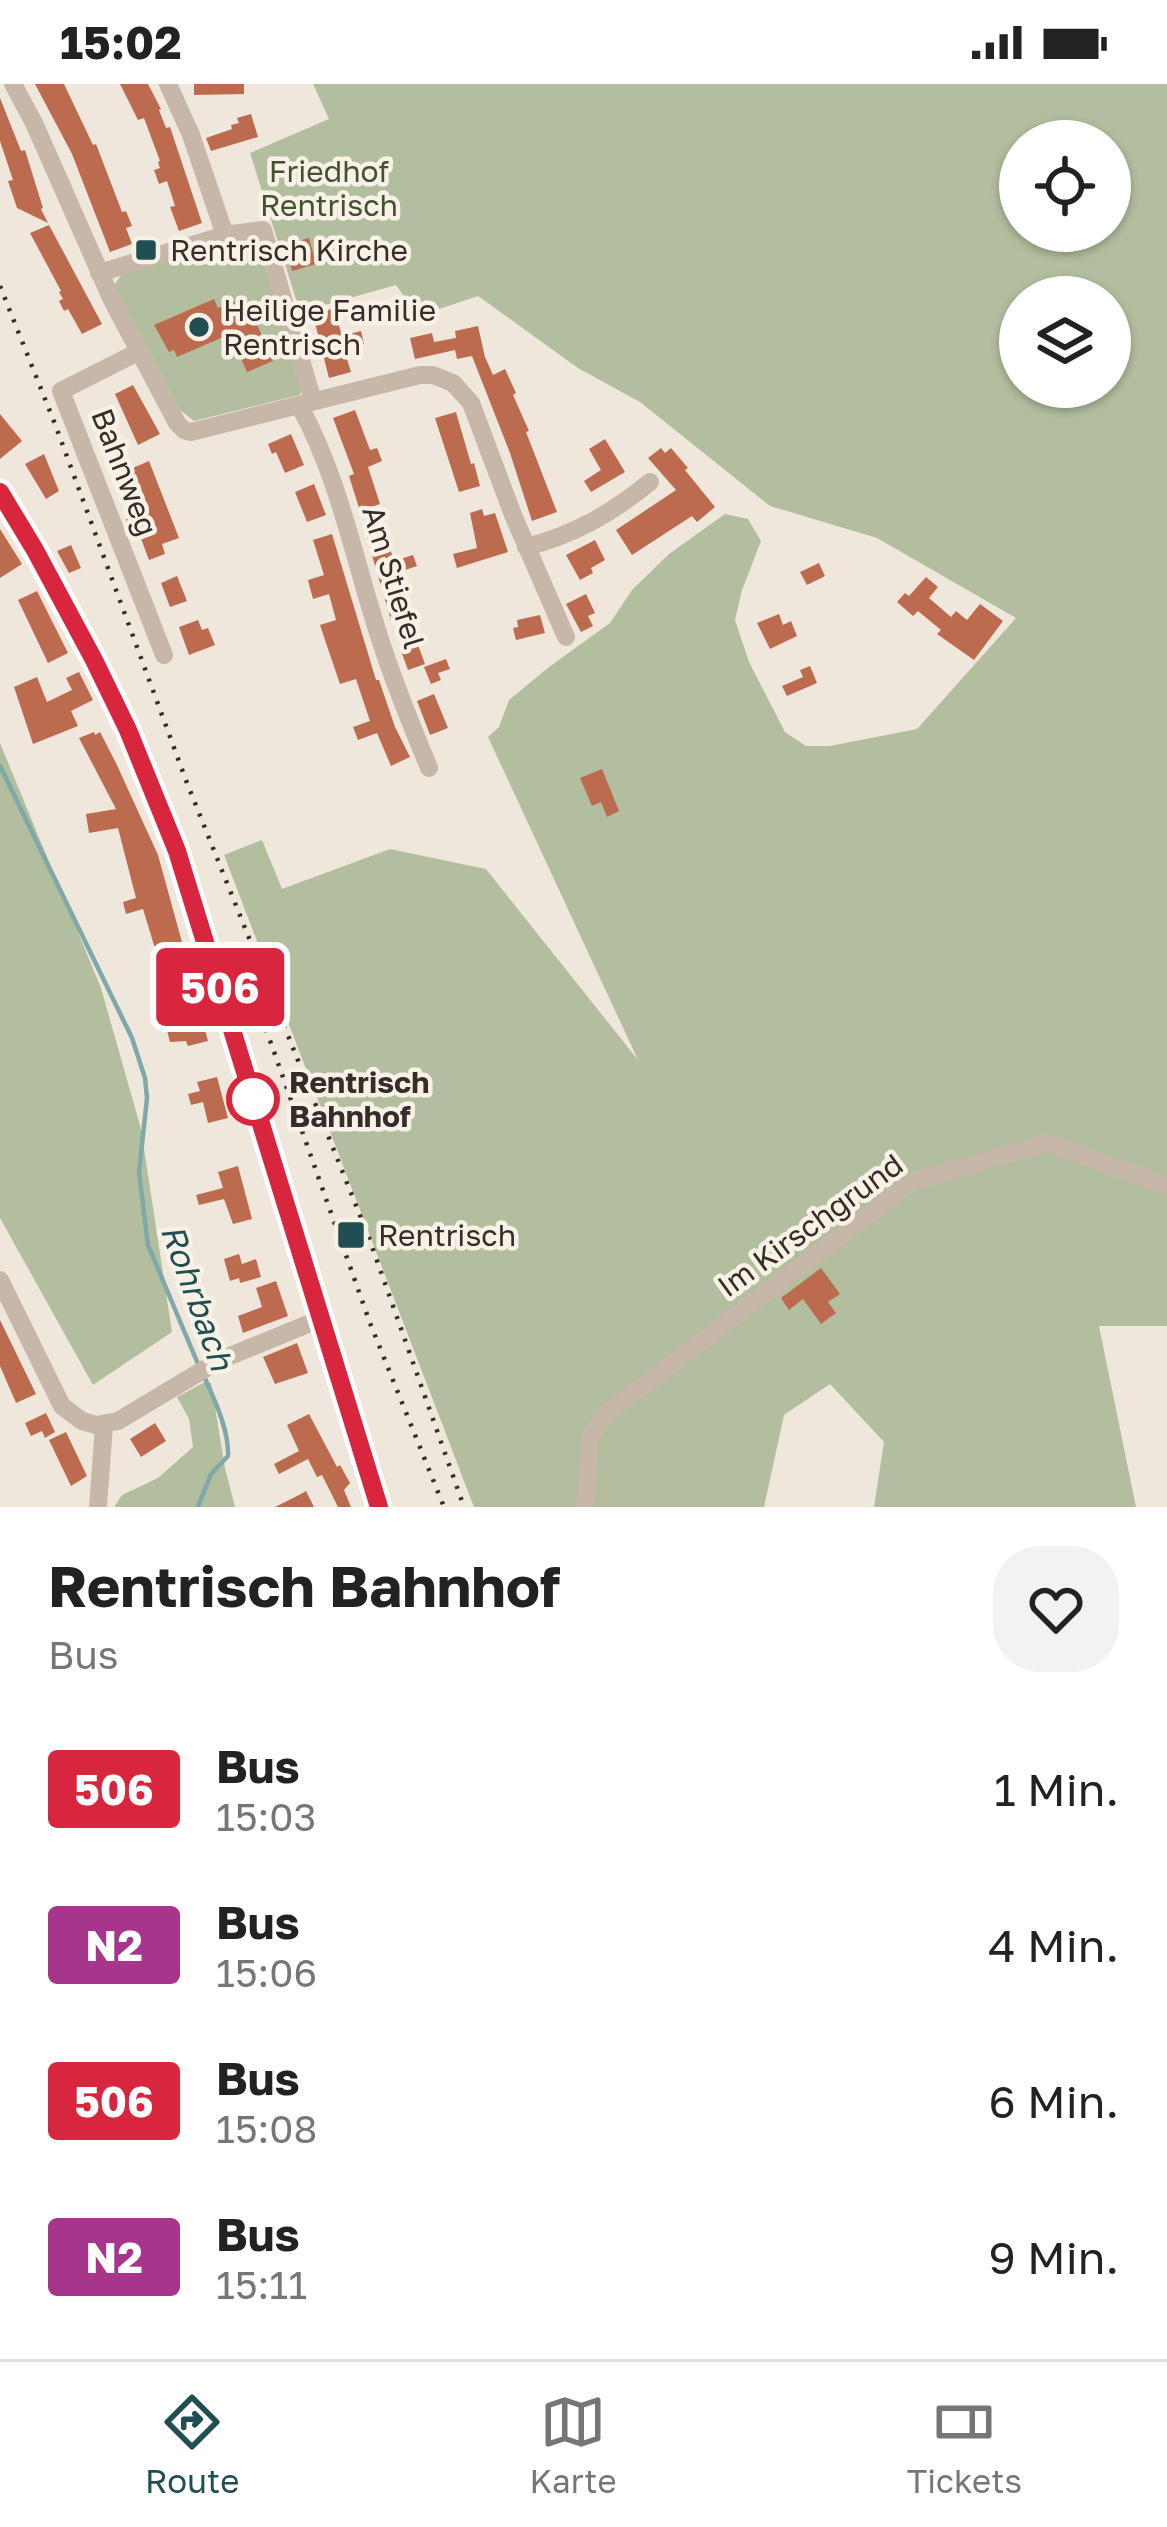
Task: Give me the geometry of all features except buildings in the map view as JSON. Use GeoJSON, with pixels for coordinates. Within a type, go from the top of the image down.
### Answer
{"type":"FeatureCollection","features":[{"type":"Feature","properties":{"kind":"main road"},"geometry":{"type":"LineString","coordinates":[[0,493],[94,660],[157,800],[211,956],[379,1507]]}},
{"type":"Feature","properties":{"kind":"street"},"geometry":{"type":"LineString","coordinates":[[13,84],[99,273],[177,423],[191,432],[420,375],[453,383],[471,403],[566,637]]}},
{"type":"Feature","properties":{"kind":"street"},"geometry":{"type":"LineString","coordinates":[[99,273],[225,235],[168,84]]}},
{"type":"Feature","properties":{"kind":"street","name":"Am Stiefel"},"geometry":{"type":"LineString","coordinates":[[225,235],[263,230],[312,428],[378,635],[429,768]]}},
{"type":"Feature","properties":{"kind":"street","name":"Bahnweg"},"geometry":{"type":"LineString","coordinates":[[138,352],[61,391],[164,655]]}},
{"type":"Feature","properties":{"kind":"street"},"geometry":{"type":"LineString","coordinates":[[526,548],[593,523],[650,482]]}},
{"type":"Feature","properties":{"kind":"street","name":"Im Kirschgrund"},"geometry":{"type":"LineString","coordinates":[[585,1507],[591,1436],[601,1418],[913,1181],[1049,1143],[1167,1186]]}},
{"type":"Feature","properties":{"kind":"street"},"geometry":{"type":"LineString","coordinates":[[0,1280],[62,1406],[82,1421],[104,1425],[130,1415],[218,1361],[320,1319]]}},
{"type":"Feature","properties":{"kind":"street"},"geometry":{"type":"LineString","coordinates":[[96,1505],[104,1425]]}},
{"type":"Feature","properties":{"kind":"green space","name":"Friedhof Rentrisch"},"geometry":{"type":"Polygon","coordinates":[[[313,84],[1167,84],[1167,1326],[1099,1326],[1136,1507],[874,1507],[884,1442],[830,1384],[784,1415],[764,1507],[474,1507],[224,855],[262,840],[282,889],[390,849],[486,869],[638,1060],[488,737],[499,727],[509,700],[610,623],[632,590],[669,554],[725,514],[748,519],[761,541],[735,620],[749,662],[785,732],[806,746],[830,746],[917,729],[1016,618],[877,538],[770,506],[640,402],[578,368],[478,296],[418,316],[396,285],[300,312],[250,153],[329,119],[313,84]]]}},
{"type":"Feature","properties":{"kind":"green space"},"geometry":{"type":"Polygon","coordinates":[[[251,237],[257,240],[302,387],[300,395],[194,421],[180,410],[114,285],[122,274],[251,237]]]}},
{"type":"Feature","properties":{"kind":"green space"},"geometry":{"type":"Polygon","coordinates":[[[0,743],[101,988],[141,1129],[172,1332],[93,1385],[0,1218],[0,743]]]}},
{"type":"Feature","properties":{"kind":"green space"},"geometry":{"type":"Polygon","coordinates":[[[211,1383],[235,1507],[114,1507],[122,1495],[158,1478],[193,1447],[189,1419],[177,1397],[211,1383]]]}},
{"type":"Feature","properties":{"kind":"waterway","name":"Rohrbach"},"geometry":{"type":"LineString","coordinates":[[0,766],[132,1038],[147,1098],[139,1172],[148,1245],[198,1364]]}},
{"type":"Feature","properties":{"kind":"waterway","name":"Rohrbach"},"geometry":{"type":"LineString","coordinates":[[198,1507],[211,1474],[228,1456],[223,1425],[203,1374]]}},
{"type":"Feature","properties":{"kind":"railway"},"geometry":{"type":"LineString","coordinates":[[0,286],[187,783],[369,1238],[464,1507]]}},
{"type":"Feature","properties":{"kind":"railway"},"geometry":{"type":"LineString","coordinates":[[250,984],[370,1323],[444,1507]]}},
{"type":"Feature","properties":{"kind":"bus line","name":"506"},"geometry":{"type":"LineString","coordinates":[[0,492],[94,660],[177,851],[379,1507]]}},
{"type":"Feature","properties":{"kind":"place","name":"Rentrisch Kirche"},"geometry":{"type":"Point","coordinates":[146,250]}},
{"type":"Feature","properties":{"kind":"place","name":"Heilige Familie Rentrisch"},"geometry":{"type":"Point","coordinates":[199,327]}},
{"type":"Feature","properties":{"kind":"place","name":"Rentrisch Bahnhof"},"geometry":{"type":"Point","coordinates":[253,1099]}},
{"type":"Feature","properties":{"kind":"place","name":"Rentrisch"},"geometry":{"type":"Point","coordinates":[351,1235]}}]}
